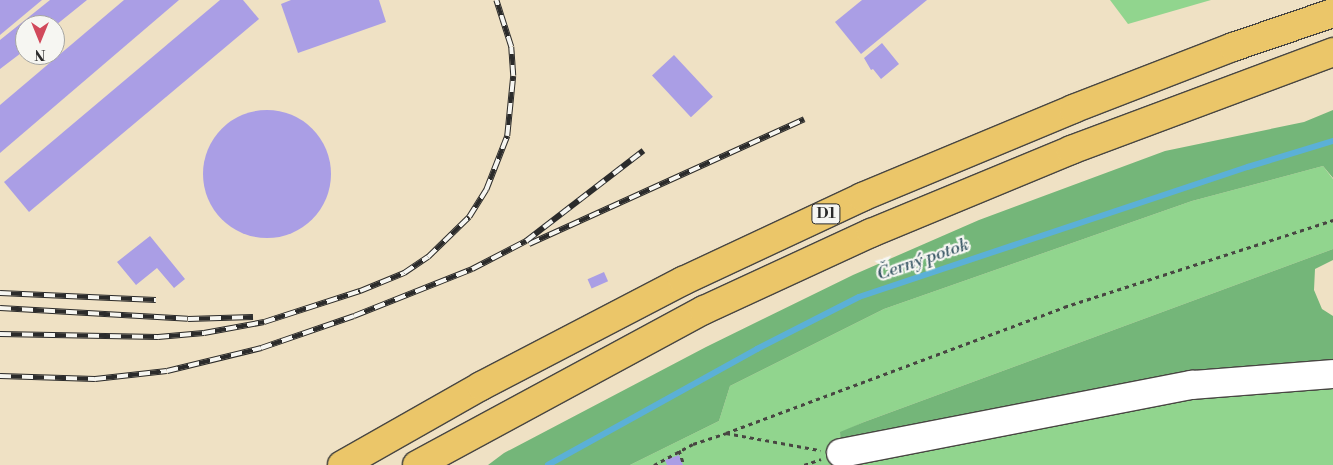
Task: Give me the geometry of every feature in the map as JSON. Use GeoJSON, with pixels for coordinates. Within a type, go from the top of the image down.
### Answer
{"type":"FeatureCollection","features":[{"type":"Feature","properties":{"kind":"highway","name":"D1"},"geometry":{"type":"LineString","coordinates":[[342,465],[481,386],[683,281],[862,197],[1090,102],[1333,13]]}},
{"type":"Feature","properties":{"kind":"highway","name":"D1"},"geometry":{"type":"LineString","coordinates":[[417,465],[704,310],[871,233],[1080,146],[1333,52]]}},
{"type":"Feature","properties":{"kind":"lane"},"geometry":{"type":"LineString","coordinates":[[841,453],[1192,385],[1333,374]]}},
{"type":"Feature","properties":{"kind":"path"},"geometry":{"type":"LineString","coordinates":[[654,465],[679,450],[1064,307],[1333,220]]}},
{"type":"Feature","properties":{"kind":"path"},"geometry":{"type":"LineString","coordinates":[[726,433],[841,453]]}},
{"type":"Feature","properties":{"kind":"path"},"geometry":{"type":"LineString","coordinates":[[679,450],[684,465]]}},
{"type":"Feature","properties":{"kind":"green space"},"geometry":{"type":"Polygon","coordinates":[[[1110,0],[1211,0],[1128,24],[1110,0]]]}},
{"type":"Feature","properties":{"kind":"green space"},"geometry":{"type":"Polygon","coordinates":[[[1333,110],[1333,178],[1323,166],[1192,201],[884,309],[730,386],[719,421],[630,465],[488,465],[504,453],[706,347],[853,275],[979,220],[1165,151],[1304,122],[1333,110]]]}},
{"type":"Feature","properties":{"kind":"green space"},"geometry":{"type":"Polygon","coordinates":[[[1323,166],[1333,179],[1333,249],[864,422],[840,433],[841,453],[1333,374],[1333,465],[630,465],[719,421],[730,386],[884,309],[1192,201],[1323,166]]]}},
{"type":"Feature","properties":{"kind":"green space"},"geometry":{"type":"Polygon","coordinates":[[[1333,249],[1333,260],[1315,269],[1314,290],[1322,309],[1333,316],[1333,374],[841,453],[840,432],[864,422],[1333,249]]]}},
{"type":"Feature","properties":{"kind":"building"},"geometry":{"type":"Polygon","coordinates":[[[0,0],[42,0],[24,15],[15,15],[15,22],[0,35],[0,0]]]}},
{"type":"Feature","properties":{"kind":"building"},"geometry":{"type":"Polygon","coordinates":[[[50,0],[87,0],[65,18],[65,15],[31,15],[50,0]]]}},
{"type":"Feature","properties":{"kind":"building"},"geometry":{"type":"Polygon","coordinates":[[[124,0],[179,0],[0,153],[0,105],[47,65],[65,65],[65,50],[124,0]]]}},
{"type":"Feature","properties":{"kind":"building"},"geometry":{"type":"Polygon","coordinates":[[[220,0],[243,0],[259,19],[29,212],[4,182],[220,0]]]}},
{"type":"Feature","properties":{"kind":"building"},"geometry":{"type":"Polygon","coordinates":[[[291,0],[379,0],[386,22],[298,53],[281,4],[291,0]]]}},
{"type":"Feature","properties":{"kind":"building"},"geometry":{"type":"Polygon","coordinates":[[[862,0],[927,0],[861,54],[835,22],[862,0]]]}},
{"type":"Feature","properties":{"kind":"building"},"geometry":{"type":"Polygon","coordinates":[[[15,28],[15,58],[0,69],[0,40],[15,28]]]}},
{"type":"Feature","properties":{"kind":"building"},"geometry":{"type":"Polygon","coordinates":[[[882,43],[899,64],[881,79],[873,69],[871,70],[864,58],[882,43]]]}},
{"type":"Feature","properties":{"kind":"building"},"geometry":{"type":"Polygon","coordinates":[[[674,55],[713,97],[691,117],[652,75],[674,55]]]}},
{"type":"Feature","properties":{"kind":"building"},"geometry":{"type":"Polygon","coordinates":[[[267,110],[280,111],[292,115],[312,129],[326,149],[330,161],[330,187],[326,199],[312,219],[292,233],[280,237],[267,238],[254,237],[242,233],[222,219],[208,199],[204,187],[203,174],[204,161],[208,149],[222,129],[242,115],[254,111],[267,110]]]}},
{"type":"Feature","properties":{"kind":"building"},"geometry":{"type":"Polygon","coordinates":[[[150,236],[185,279],[174,288],[157,268],[136,285],[117,262],[150,236]]]}},
{"type":"Feature","properties":{"kind":"building"},"geometry":{"type":"Polygon","coordinates":[[[604,272],[608,281],[592,288],[588,279],[604,272]]]}},
{"type":"Feature","properties":{"kind":"building"},"geometry":{"type":"Polygon","coordinates":[[[679,455],[683,465],[667,465],[665,460],[679,455]]]}},
{"type":"Feature","properties":{"kind":"waterway","name":"Černý potok"},"geometry":{"type":"LineString","coordinates":[[548,465],[757,349],[859,297],[1248,167],[1333,141]]}},
{"type":"Feature","properties":{"kind":"railway"},"geometry":{"type":"LineString","coordinates":[[0,334],[158,337],[204,333],[264,322],[360,291],[404,273],[428,257],[469,217],[486,190],[507,136],[513,76],[511,47],[496,0]]}},
{"type":"Feature","properties":{"kind":"railway"},"geometry":{"type":"LineString","coordinates":[[529,244],[804,119]]}},
{"type":"Feature","properties":{"kind":"railway"},"geometry":{"type":"LineString","coordinates":[[0,376],[95,379],[167,371],[261,348],[354,316],[472,269],[526,241],[643,151]]}},
{"type":"Feature","properties":{"kind":"railway"},"geometry":{"type":"LineString","coordinates":[[0,293],[156,300]]}},
{"type":"Feature","properties":{"kind":"railway"},"geometry":{"type":"LineString","coordinates":[[0,308],[188,319],[253,317]]}}]}
